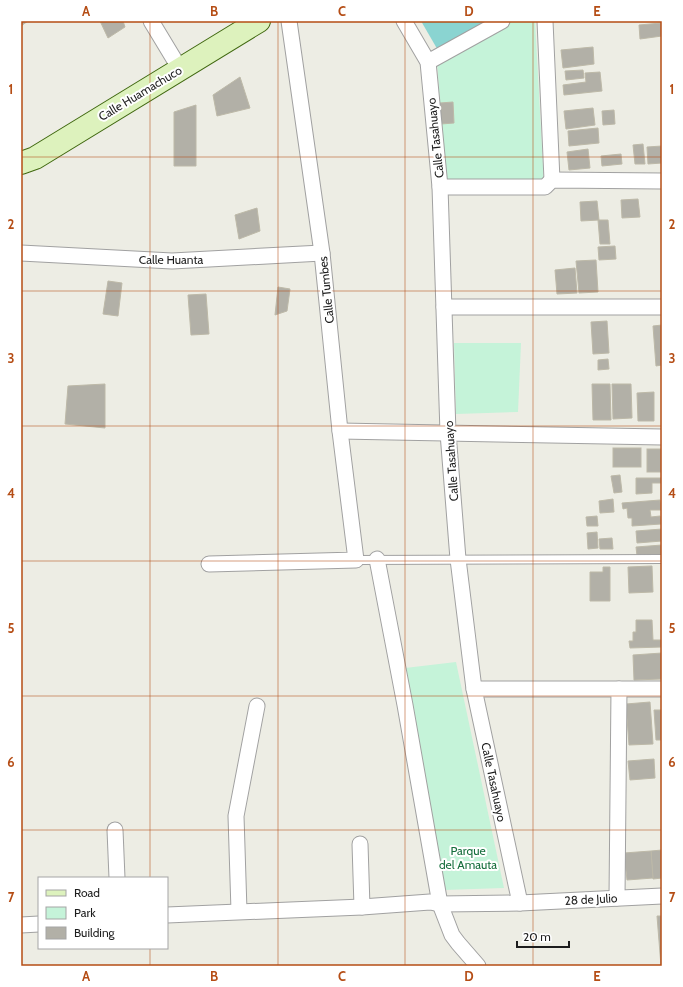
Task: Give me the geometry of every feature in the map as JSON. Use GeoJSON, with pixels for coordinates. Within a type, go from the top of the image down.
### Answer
{"type":"FeatureCollection","features":[{"type":"Feature","properties":{"kind":"street"},"geometry":{"type":"LineString","coordinates":[[151,21],[180,69]]}},
{"type":"Feature","properties":{"kind":"street","name":"Calle Huamachuco"},"geometry":{"type":"LineString","coordinates":[[21,163],[35,158],[259,21]]}},
{"type":"Feature","properties":{"kind":"street","name":"Calle Tumbes"},"geometry":{"type":"LineString","coordinates":[[289,21],[322,253],[340,431],[356,560]]}},
{"type":"Feature","properties":{"kind":"street","name":"Calle Tasahuayo"},"geometry":{"type":"LineString","coordinates":[[404,21],[428,62],[440,187],[448,433],[458,559],[474,689],[520,903]]}},
{"type":"Feature","properties":{"kind":"street"},"geometry":{"type":"LineString","coordinates":[[428,62],[502,21]]}},
{"type":"Feature","properties":{"kind":"street"},"geometry":{"type":"LineString","coordinates":[[545,21],[552,180]]}},
{"type":"Feature","properties":{"kind":"street"},"geometry":{"type":"LineString","coordinates":[[440,187],[545,187],[552,180],[662,181]]}},
{"type":"Feature","properties":{"kind":"street","name":"Calle Huanta"},"geometry":{"type":"LineString","coordinates":[[21,253],[172,261],[322,253]]}},
{"type":"Feature","properties":{"kind":"street"},"geometry":{"type":"LineString","coordinates":[[444,307],[662,307]]}},
{"type":"Feature","properties":{"kind":"street"},"geometry":{"type":"LineString","coordinates":[[340,431],[662,437]]}},
{"type":"Feature","properties":{"kind":"street"},"geometry":{"type":"LineString","coordinates":[[377,559],[407,713],[440,904],[452,935],[478,966]]}},
{"type":"Feature","properties":{"kind":"street"},"geometry":{"type":"LineString","coordinates":[[209,564],[356,560]]}},
{"type":"Feature","properties":{"kind":"street"},"geometry":{"type":"LineString","coordinates":[[474,689],[662,690]]}},
{"type":"Feature","properties":{"kind":"street"},"geometry":{"type":"LineString","coordinates":[[617,898],[619,689]]}},
{"type":"Feature","properties":{"kind":"street"},"geometry":{"type":"LineString","coordinates":[[239,911],[236,816],[256,706]]}},
{"type":"Feature","properties":{"kind":"street"},"geometry":{"type":"LineString","coordinates":[[115,830],[117,877]]}},
{"type":"Feature","properties":{"kind":"street"},"geometry":{"type":"LineString","coordinates":[[360,844],[362,907]]}},
{"type":"Feature","properties":{"kind":"street","name":"28 de Julio"},"geometry":{"type":"LineString","coordinates":[[168,915],[362,907],[430,902],[440,904],[520,903],[662,896]]}},
{"type":"Feature","properties":{"kind":"street"},"geometry":{"type":"LineString","coordinates":[[21,925],[38,924]]}},
{"type":"Feature","properties":{"kind":"lane"},"geometry":{"type":"LineString","coordinates":[[356,560],[662,559]]}},
{"type":"Feature","properties":{"kind":"green space"},"geometry":{"type":"Polygon","coordinates":[[[511,21],[535,21],[544,184],[446,183],[437,62],[511,21]]]}},
{"type":"Feature","properties":{"kind":"green space"},"geometry":{"type":"Polygon","coordinates":[[[454,343],[521,343],[518,412],[456,414],[454,343]]]}},
{"type":"Feature","properties":{"kind":"green space","name":"Parque del Amauta"},"geometry":{"type":"Polygon","coordinates":[[[456,662],[504,888],[444,890],[405,668],[456,662]]]}},
{"type":"Feature","properties":{"kind":"shaded area"},"geometry":{"type":"Polygon","coordinates":[[[421,21],[492,21],[439,52],[421,21]]]}},
{"type":"Feature","properties":{"kind":"building"},"geometry":{"type":"Polygon","coordinates":[[[21,21],[28,21],[21,26],[21,21]]]}},
{"type":"Feature","properties":{"kind":"building"},"geometry":{"type":"Polygon","coordinates":[[[100,21],[123,21],[125,27],[108,38],[100,21]]]}},
{"type":"Feature","properties":{"kind":"building"},"geometry":{"type":"Polygon","coordinates":[[[661,23],[662,36],[640,39],[639,25],[661,23]]]}},
{"type":"Feature","properties":{"kind":"building"},"geometry":{"type":"Polygon","coordinates":[[[593,47],[594,64],[563,68],[561,50],[593,47]]]}},
{"type":"Feature","properties":{"kind":"building"},"geometry":{"type":"Polygon","coordinates":[[[583,70],[584,78],[566,80],[565,71],[583,70]]]}},
{"type":"Feature","properties":{"kind":"building"},"geometry":{"type":"Polygon","coordinates":[[[600,72],[602,91],[564,95],[563,85],[586,82],[585,73],[600,72]]]}},
{"type":"Feature","properties":{"kind":"building"},"geometry":{"type":"Polygon","coordinates":[[[240,77],[250,108],[217,116],[213,95],[240,77]]]}},
{"type":"Feature","properties":{"kind":"building"},"geometry":{"type":"Polygon","coordinates":[[[453,102],[454,123],[441,124],[440,103],[453,102]]]}},
{"type":"Feature","properties":{"kind":"building"},"geometry":{"type":"Polygon","coordinates":[[[196,105],[196,166],[174,166],[174,112],[196,105]]]}},
{"type":"Feature","properties":{"kind":"building"},"geometry":{"type":"Polygon","coordinates":[[[593,108],[595,125],[566,129],[564,111],[593,108]]]}},
{"type":"Feature","properties":{"kind":"building"},"geometry":{"type":"Polygon","coordinates":[[[614,110],[615,124],[603,125],[602,111],[614,110]]]}},
{"type":"Feature","properties":{"kind":"building"},"geometry":{"type":"Polygon","coordinates":[[[598,128],[599,143],[569,146],[568,131],[598,128]]]}},
{"type":"Feature","properties":{"kind":"building"},"geometry":{"type":"Polygon","coordinates":[[[643,144],[645,164],[635,164],[633,145],[643,144]]]}},
{"type":"Feature","properties":{"kind":"building"},"geometry":{"type":"Polygon","coordinates":[[[662,146],[662,163],[648,164],[647,147],[662,146]]]}},
{"type":"Feature","properties":{"kind":"building"},"geometry":{"type":"Polygon","coordinates":[[[588,149],[590,168],[569,170],[567,152],[588,149]]]}},
{"type":"Feature","properties":{"kind":"building"},"geometry":{"type":"Polygon","coordinates":[[[621,154],[622,164],[602,166],[601,156],[621,154]]]}},
{"type":"Feature","properties":{"kind":"building"},"geometry":{"type":"Polygon","coordinates":[[[638,199],[640,217],[622,218],[621,200],[638,199]]]}},
{"type":"Feature","properties":{"kind":"building"},"geometry":{"type":"Polygon","coordinates":[[[597,201],[599,220],[581,221],[580,202],[597,201]]]}},
{"type":"Feature","properties":{"kind":"building"},"geometry":{"type":"Polygon","coordinates":[[[257,208],[260,231],[239,239],[235,215],[257,208]]]}},
{"type":"Feature","properties":{"kind":"building"},"geometry":{"type":"Polygon","coordinates":[[[598,220],[608,220],[610,244],[600,244],[598,220]]]}},
{"type":"Feature","properties":{"kind":"building"},"geometry":{"type":"Polygon","coordinates":[[[615,246],[616,259],[599,260],[598,247],[615,246]]]}},
{"type":"Feature","properties":{"kind":"building"},"geometry":{"type":"Polygon","coordinates":[[[596,260],[598,292],[579,293],[576,261],[596,260]]]}},
{"type":"Feature","properties":{"kind":"building"},"geometry":{"type":"Polygon","coordinates":[[[575,268],[577,293],[557,294],[555,270],[575,268]]]}},
{"type":"Feature","properties":{"kind":"building"},"geometry":{"type":"Polygon","coordinates":[[[108,281],[122,283],[118,316],[103,314],[108,281]]]}},
{"type":"Feature","properties":{"kind":"building"},"geometry":{"type":"Polygon","coordinates":[[[278,287],[290,289],[287,311],[275,315],[278,287]]]}},
{"type":"Feature","properties":{"kind":"building"},"geometry":{"type":"Polygon","coordinates":[[[206,294],[209,334],[191,335],[188,295],[206,294]]]}},
{"type":"Feature","properties":{"kind":"building"},"geometry":{"type":"Polygon","coordinates":[[[607,321],[609,353],[593,354],[591,322],[607,321]]]}},
{"type":"Feature","properties":{"kind":"building"},"geometry":{"type":"Polygon","coordinates":[[[662,325],[662,365],[656,366],[653,326],[662,325]]]}},
{"type":"Feature","properties":{"kind":"building"},"geometry":{"type":"Polygon","coordinates":[[[608,359],[609,369],[598,370],[598,360],[608,359]]]}},
{"type":"Feature","properties":{"kind":"building"},"geometry":{"type":"Polygon","coordinates":[[[105,384],[105,428],[65,424],[68,386],[105,384]]]}},
{"type":"Feature","properties":{"kind":"building"},"geometry":{"type":"Polygon","coordinates":[[[592,384],[610,384],[611,420],[593,420],[592,384]]]}},
{"type":"Feature","properties":{"kind":"building"},"geometry":{"type":"Polygon","coordinates":[[[612,384],[631,384],[632,418],[613,419],[612,384]]]}},
{"type":"Feature","properties":{"kind":"building"},"geometry":{"type":"Polygon","coordinates":[[[654,392],[654,421],[638,421],[637,393],[654,392]]]}},
{"type":"Feature","properties":{"kind":"building"},"geometry":{"type":"Polygon","coordinates":[[[613,448],[641,448],[641,467],[613,467],[613,448]]]}},
{"type":"Feature","properties":{"kind":"building"},"geometry":{"type":"Polygon","coordinates":[[[647,449],[661,449],[661,472],[647,472],[647,449]]]}},
{"type":"Feature","properties":{"kind":"building"},"geometry":{"type":"Polygon","coordinates":[[[620,475],[622,492],[614,493],[611,476],[620,475]]]}},
{"type":"Feature","properties":{"kind":"building"},"geometry":{"type":"Polygon","coordinates":[[[636,478],[661,478],[661,483],[652,483],[652,493],[636,494],[636,478]]]}},
{"type":"Feature","properties":{"kind":"building"},"geometry":{"type":"Polygon","coordinates":[[[613,499],[614,512],[600,513],[599,501],[613,499]]]}},
{"type":"Feature","properties":{"kind":"building"},"geometry":{"type":"Polygon","coordinates":[[[660,500],[661,510],[650,510],[651,517],[660,516],[661,524],[632,526],[632,518],[628,518],[627,508],[623,509],[622,503],[660,500]]]}},
{"type":"Feature","properties":{"kind":"building"},"geometry":{"type":"Polygon","coordinates":[[[597,516],[598,526],[587,526],[586,517],[597,516]]]}},
{"type":"Feature","properties":{"kind":"building"},"geometry":{"type":"Polygon","coordinates":[[[662,529],[662,541],[637,543],[636,531],[662,529]]]}},
{"type":"Feature","properties":{"kind":"building"},"geometry":{"type":"Polygon","coordinates":[[[597,532],[598,548],[588,549],[587,533],[597,532]]]}},
{"type":"Feature","properties":{"kind":"building"},"geometry":{"type":"Polygon","coordinates":[[[612,538],[613,549],[600,549],[599,539],[612,538]]]}},
{"type":"Feature","properties":{"kind":"building"},"geometry":{"type":"Polygon","coordinates":[[[662,545],[662,555],[637,556],[636,547],[662,545]]]}},
{"type":"Feature","properties":{"kind":"building"},"geometry":{"type":"Polygon","coordinates":[[[652,566],[653,592],[629,593],[628,567],[652,566]]]}},
{"type":"Feature","properties":{"kind":"building"},"geometry":{"type":"Polygon","coordinates":[[[603,567],[610,567],[610,601],[590,601],[590,572],[603,572],[603,567]]]}},
{"type":"Feature","properties":{"kind":"building"},"geometry":{"type":"Polygon","coordinates":[[[636,620],[652,620],[653,640],[662,640],[662,647],[630,648],[629,641],[633,641],[633,632],[636,632],[636,620]]]}},
{"type":"Feature","properties":{"kind":"building"},"geometry":{"type":"Polygon","coordinates":[[[662,653],[662,679],[634,680],[633,655],[662,653]]]}},
{"type":"Feature","properties":{"kind":"building"},"geometry":{"type":"Polygon","coordinates":[[[650,702],[653,744],[629,745],[626,704],[650,702]]]}},
{"type":"Feature","properties":{"kind":"building"},"geometry":{"type":"Polygon","coordinates":[[[654,710],[662,710],[662,740],[656,740],[654,710]]]}},
{"type":"Feature","properties":{"kind":"building"},"geometry":{"type":"Polygon","coordinates":[[[654,759],[655,778],[630,780],[628,761],[654,759]]]}},
{"type":"Feature","properties":{"kind":"building"},"geometry":{"type":"Polygon","coordinates":[[[662,850],[662,878],[653,879],[651,851],[662,850]]]}},
{"type":"Feature","properties":{"kind":"building"},"geometry":{"type":"Polygon","coordinates":[[[651,851],[653,878],[627,880],[624,853],[651,851]]]}},
{"type":"Feature","properties":{"kind":"building"},"geometry":{"type":"Polygon","coordinates":[[[657,916],[662,916],[662,966],[661,966],[657,916]]]}}]}
